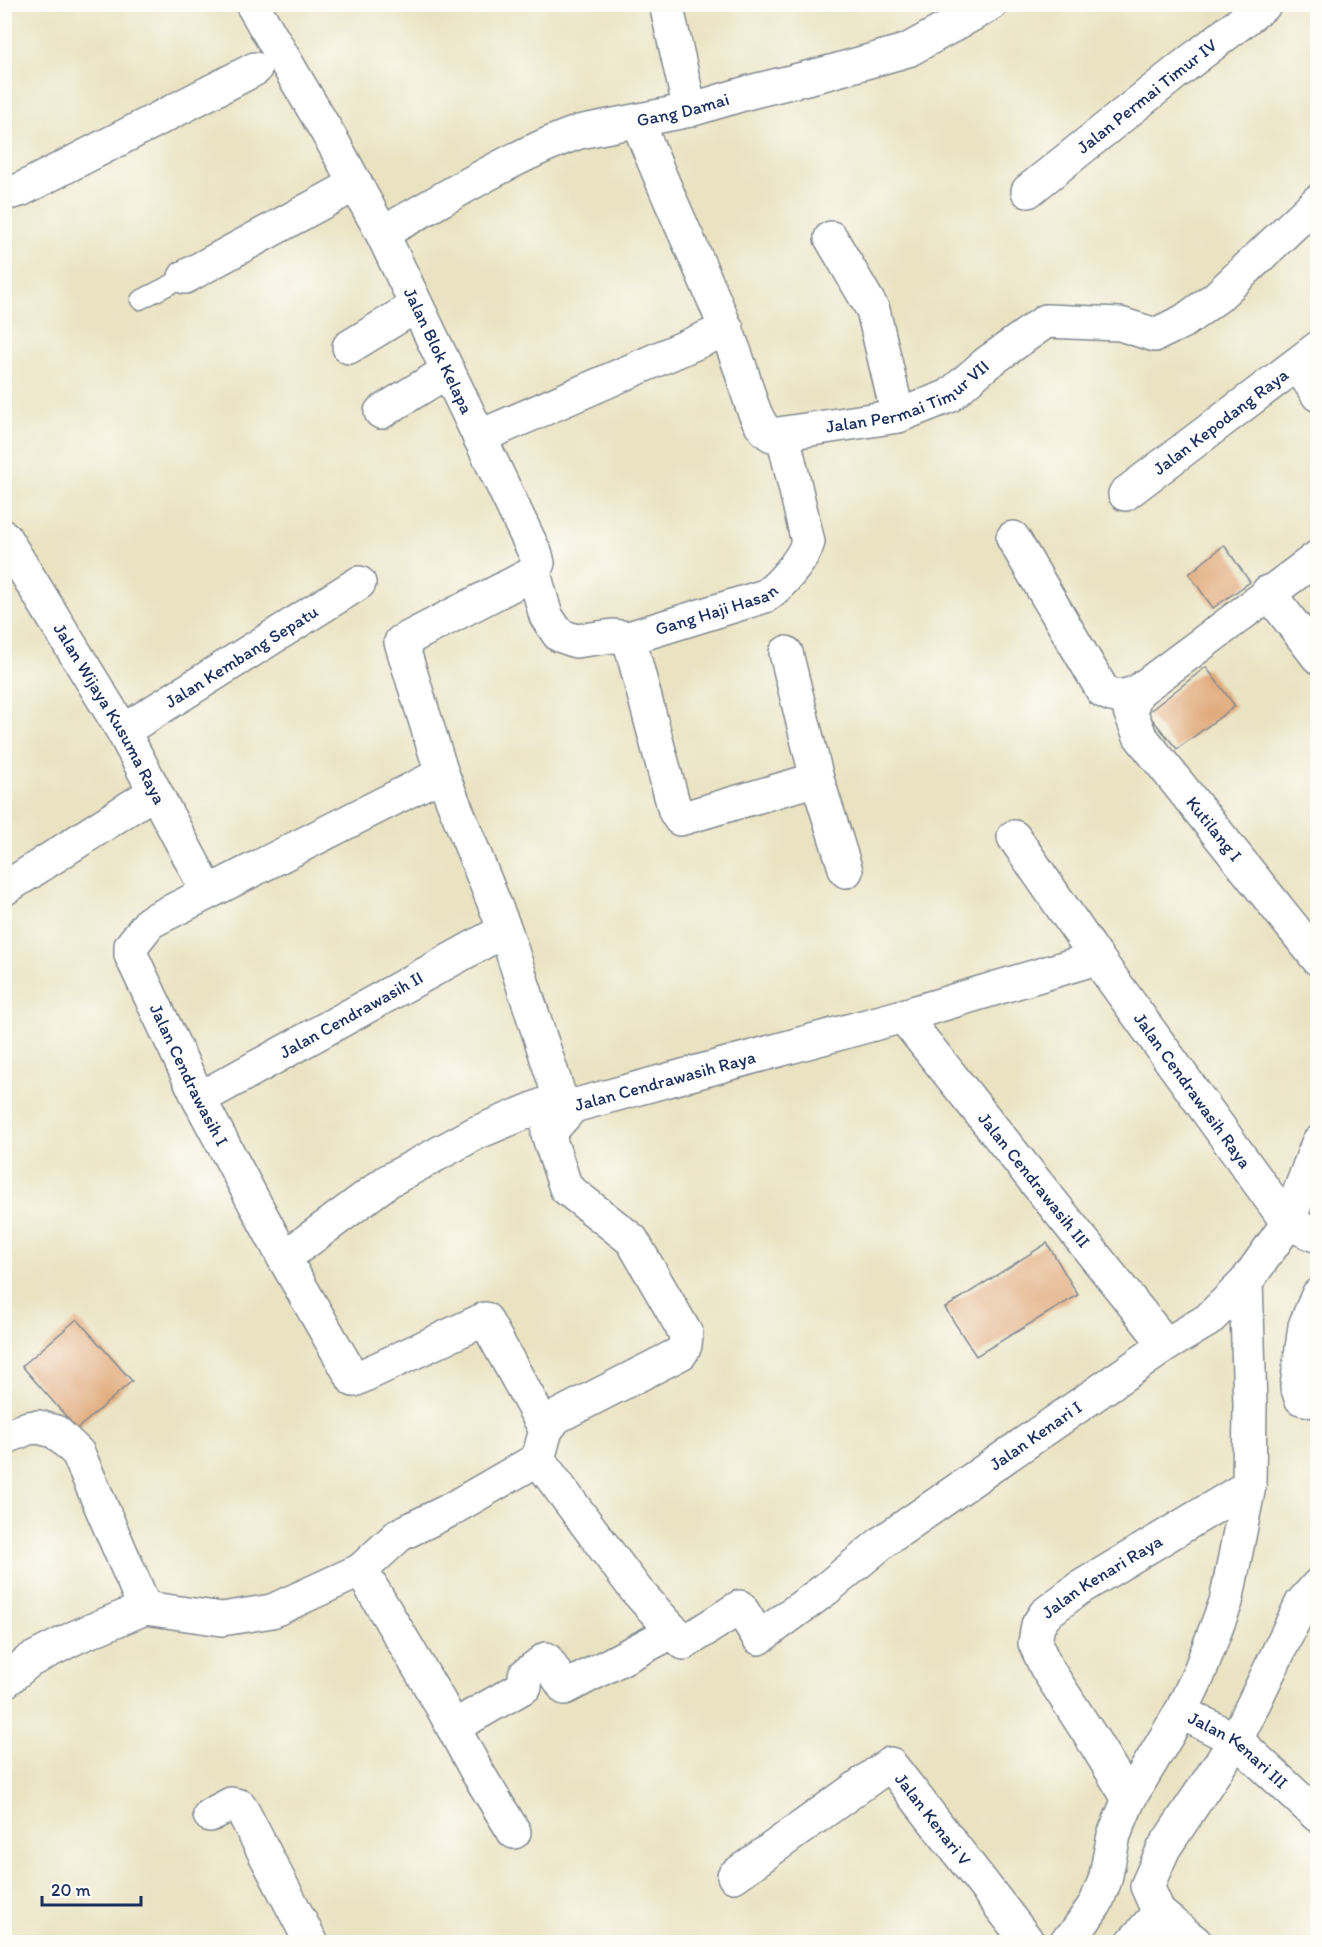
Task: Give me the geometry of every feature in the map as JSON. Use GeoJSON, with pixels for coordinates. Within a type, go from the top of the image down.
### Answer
{"type":"FeatureCollection","features":[{"type":"Feature","properties":{"kind":"street","name":"Jalan Blok Kelapa"},"geometry":{"type":"LineString","coordinates":[[252,4],[382,233],[536,555],[538,563],[534,573]]}},
{"type":"Feature","properties":{"kind":"street"},"geometry":{"type":"LineString","coordinates":[[666,4],[690,110]]}},
{"type":"Feature","properties":{"kind":"street","name":"Gang Damai"},"geometry":{"type":"LineString","coordinates":[[382,233],[544,146],[579,132],[690,110],[908,50],[991,4]]}},
{"type":"Feature","properties":{"kind":"street","name":"Jalan Permai Timur IV"},"geometry":{"type":"LineString","coordinates":[[1028,191],[1265,4]]}},
{"type":"Feature","properties":{"kind":"street"},"geometry":{"type":"LineString","coordinates":[[4,194],[20,190],[255,69]]}},
{"type":"Feature","properties":{"kind":"street"},"geometry":{"type":"LineString","coordinates":[[638,121],[649,152],[727,329],[757,418],[766,432],[772,435],[783,435]]}},
{"type":"Feature","properties":{"kind":"street"},"geometry":{"type":"LineString","coordinates":[[185,277],[356,184]]}},
{"type":"Feature","properties":{"kind":"street","name":"Jalan Permai Timur VII"},"geometry":{"type":"LineString","coordinates":[[783,435],[898,416],[949,396],[987,363],[1046,321],[1120,324],[1155,335],[1184,321],[1216,297],[1317,201]]}},
{"type":"Feature","properties":{"kind":"street"},"geometry":{"type":"LineString","coordinates":[[831,238],[873,310],[898,416]]}},
{"type":"Feature","properties":{"kind":"street"},"geometry":{"type":"LineString","coordinates":[[349,347],[416,306]]}},
{"type":"Feature","properties":{"kind":"street"},"geometry":{"type":"LineString","coordinates":[[479,437],[727,329]]}},
{"type":"Feature","properties":{"kind":"street"},"geometry":{"type":"LineString","coordinates":[[1308,356],[1317,395]]}},
{"type":"Feature","properties":{"kind":"street","name":"Jalan Kepodang Raya"},"geometry":{"type":"LineString","coordinates":[[1125,494],[1308,356]]}},
{"type":"Feature","properties":{"kind":"street"},"geometry":{"type":"LineString","coordinates":[[381,412],[448,371]]}},
{"type":"Feature","properties":{"kind":"street","name":"Gang Haji Hasan"},"geometry":{"type":"LineString","coordinates":[[534,573],[546,616],[559,635],[576,641],[613,636],[629,638],[765,596],[801,558],[808,542],[783,435]]}},
{"type":"Feature","properties":{"kind":"street","name":"Jalan Wijaya Kusuma Raya"},"geometry":{"type":"LineString","coordinates":[[4,537],[123,731],[208,892]]}},
{"type":"Feature","properties":{"kind":"street"},"geometry":{"type":"LineString","coordinates":[[1013,538],[1103,691],[1112,697],[1122,698],[1137,692],[1317,557]]}},
{"type":"Feature","properties":{"kind":"street","name":"Jalan Cendrawasih Raya"},"geometry":{"type":"LineString","coordinates":[[534,573],[401,642],[442,774],[505,930],[566,1102],[903,1016],[1097,958]]}},
{"type":"Feature","properties":{"kind":"street","name":"Jalan Kembang Sepatu"},"geometry":{"type":"LineString","coordinates":[[123,731],[358,583]]}},
{"type":"Feature","properties":{"kind":"street"},"geometry":{"type":"LineString","coordinates":[[1268,592],[1317,657]]}},
{"type":"Feature","properties":{"kind":"street"},"geometry":{"type":"LineString","coordinates":[[629,638],[675,811],[680,819],[817,779]]}},
{"type":"Feature","properties":{"kind":"street"},"geometry":{"type":"LineString","coordinates":[[786,653],[817,779],[846,871]]}},
{"type":"Feature","properties":{"kind":"street","name":"Kutilang I"},"geometry":{"type":"LineString","coordinates":[[1137,692],[1130,711],[1140,736],[1317,959]]}},
{"type":"Feature","properties":{"kind":"street","name":"Jalan Cendrawasih I"},"geometry":{"type":"LineString","coordinates":[[442,774],[150,922],[131,946],[131,956],[199,1099],[284,1258],[354,1380],[485,1319],[542,1444]]}},
{"type":"Feature","properties":{"kind":"street"},"geometry":{"type":"LineString","coordinates":[[6,884],[154,792]]}},
{"type":"Feature","properties":{"kind":"street","name":"Jalan Cendrawasih Raya"},"geometry":{"type":"LineString","coordinates":[[1014,837],[1097,958],[1302,1229]]}},
{"type":"Feature","properties":{"kind":"street","name":"Jalan Cendrawasih II"},"geometry":{"type":"LineString","coordinates":[[199,1099],[505,930]]}},
{"type":"Feature","properties":{"kind":"street","name":"Jalan Cendrawasih III"},"geometry":{"type":"LineString","coordinates":[[903,1016],[1166,1345]]}},
{"type":"Feature","properties":{"kind":"street"},"geometry":{"type":"LineString","coordinates":[[284,1258],[388,1181],[476,1133],[566,1102]]}},
{"type":"Feature","properties":{"kind":"street"},"geometry":{"type":"LineString","coordinates":[[4,1682],[29,1661],[76,1637],[145,1608],[222,1620],[272,1611],[361,1570],[399,1535],[448,1511],[542,1444],[556,1417],[681,1353],[685,1345],[686,1334],[632,1240],[566,1188],[549,1134],[566,1102]]}},
{"type":"Feature","properties":{"kind":"street"},"geometry":{"type":"LineString","coordinates":[[1133,1942],[1134,1889],[1114,1835],[1129,1799],[1181,1712],[1198,1676],[1226,1602],[1249,1486],[1250,1404],[1246,1282],[1302,1229],[1317,1143]]}},
{"type":"Feature","properties":{"kind":"street","name":"Jalan Kenari I"},"geometry":{"type":"LineString","coordinates":[[674,1631],[684,1643],[740,1607],[759,1638],[826,1589],[884,1541],[1166,1345],[1208,1320],[1246,1282]]}},
{"type":"Feature","properties":{"kind":"street"},"geometry":{"type":"LineString","coordinates":[[1317,1295],[1305,1326],[1297,1386],[1301,1398],[1317,1402]]}},
{"type":"Feature","properties":{"kind":"street"},"geometry":{"type":"LineString","coordinates":[[4,1438],[28,1428],[39,1427],[56,1432],[78,1453],[145,1608]]}},
{"type":"Feature","properties":{"kind":"street"},"geometry":{"type":"LineString","coordinates":[[453,1727],[525,1686],[525,1676],[546,1659],[565,1688],[674,1631],[636,1590],[542,1444]]}},
{"type":"Feature","properties":{"kind":"street","name":"Jalan Kenari Raya"},"geometry":{"type":"LineString","coordinates":[[1129,1799],[1046,1667],[1035,1643],[1038,1625],[1045,1614],[1078,1589],[1249,1486]]}},
{"type":"Feature","properties":{"kind":"street"},"geometry":{"type":"LineString","coordinates":[[361,1570],[514,1832]]}},
{"type":"Feature","properties":{"kind":"street"},"geometry":{"type":"LineString","coordinates":[[1066,1942],[1074,1935],[1096,1903],[1134,1889],[1164,1848],[1236,1740],[1302,1603],[1317,1585]]}},
{"type":"Feature","properties":{"kind":"street","name":"Jalan Kenari III"},"geometry":{"type":"LineString","coordinates":[[1181,1712],[1236,1740],[1317,1816]]}},
{"type":"Feature","properties":{"kind":"street","name":"Jalan Kenari V"},"geometry":{"type":"LineString","coordinates":[[734,1876],[890,1764],[1028,1942]]}},
{"type":"Feature","properties":{"kind":"street"},"geometry":{"type":"LineString","coordinates":[[210,1815],[231,1803],[240,1806],[311,1942]]}},
{"type":"Feature","properties":{"kind":"street"},"geometry":{"type":"LineString","coordinates":[[1134,1889],[1195,1942]]}},
{"type":"Feature","properties":{"kind":"lane"},"geometry":{"type":"LineString","coordinates":[[140,300],[185,277]]}},
{"type":"Feature","properties":{"kind":"building"},"geometry":{"type":"Polygon","coordinates":[[[1224,545],[1250,582],[1213,608],[1189,574],[1224,545]]]}},
{"type":"Feature","properties":{"kind":"building"},"geometry":{"type":"Polygon","coordinates":[[[1206,667],[1235,706],[1177,749],[1147,713],[1206,667]]]}},
{"type":"Feature","properties":{"kind":"building"},"geometry":{"type":"Polygon","coordinates":[[[1047,1243],[1078,1295],[976,1356],[945,1308],[1047,1243]]]}},
{"type":"Feature","properties":{"kind":"building"},"geometry":{"type":"Polygon","coordinates":[[[77,1319],[132,1381],[77,1429],[22,1366],[77,1319]]]}}]}
